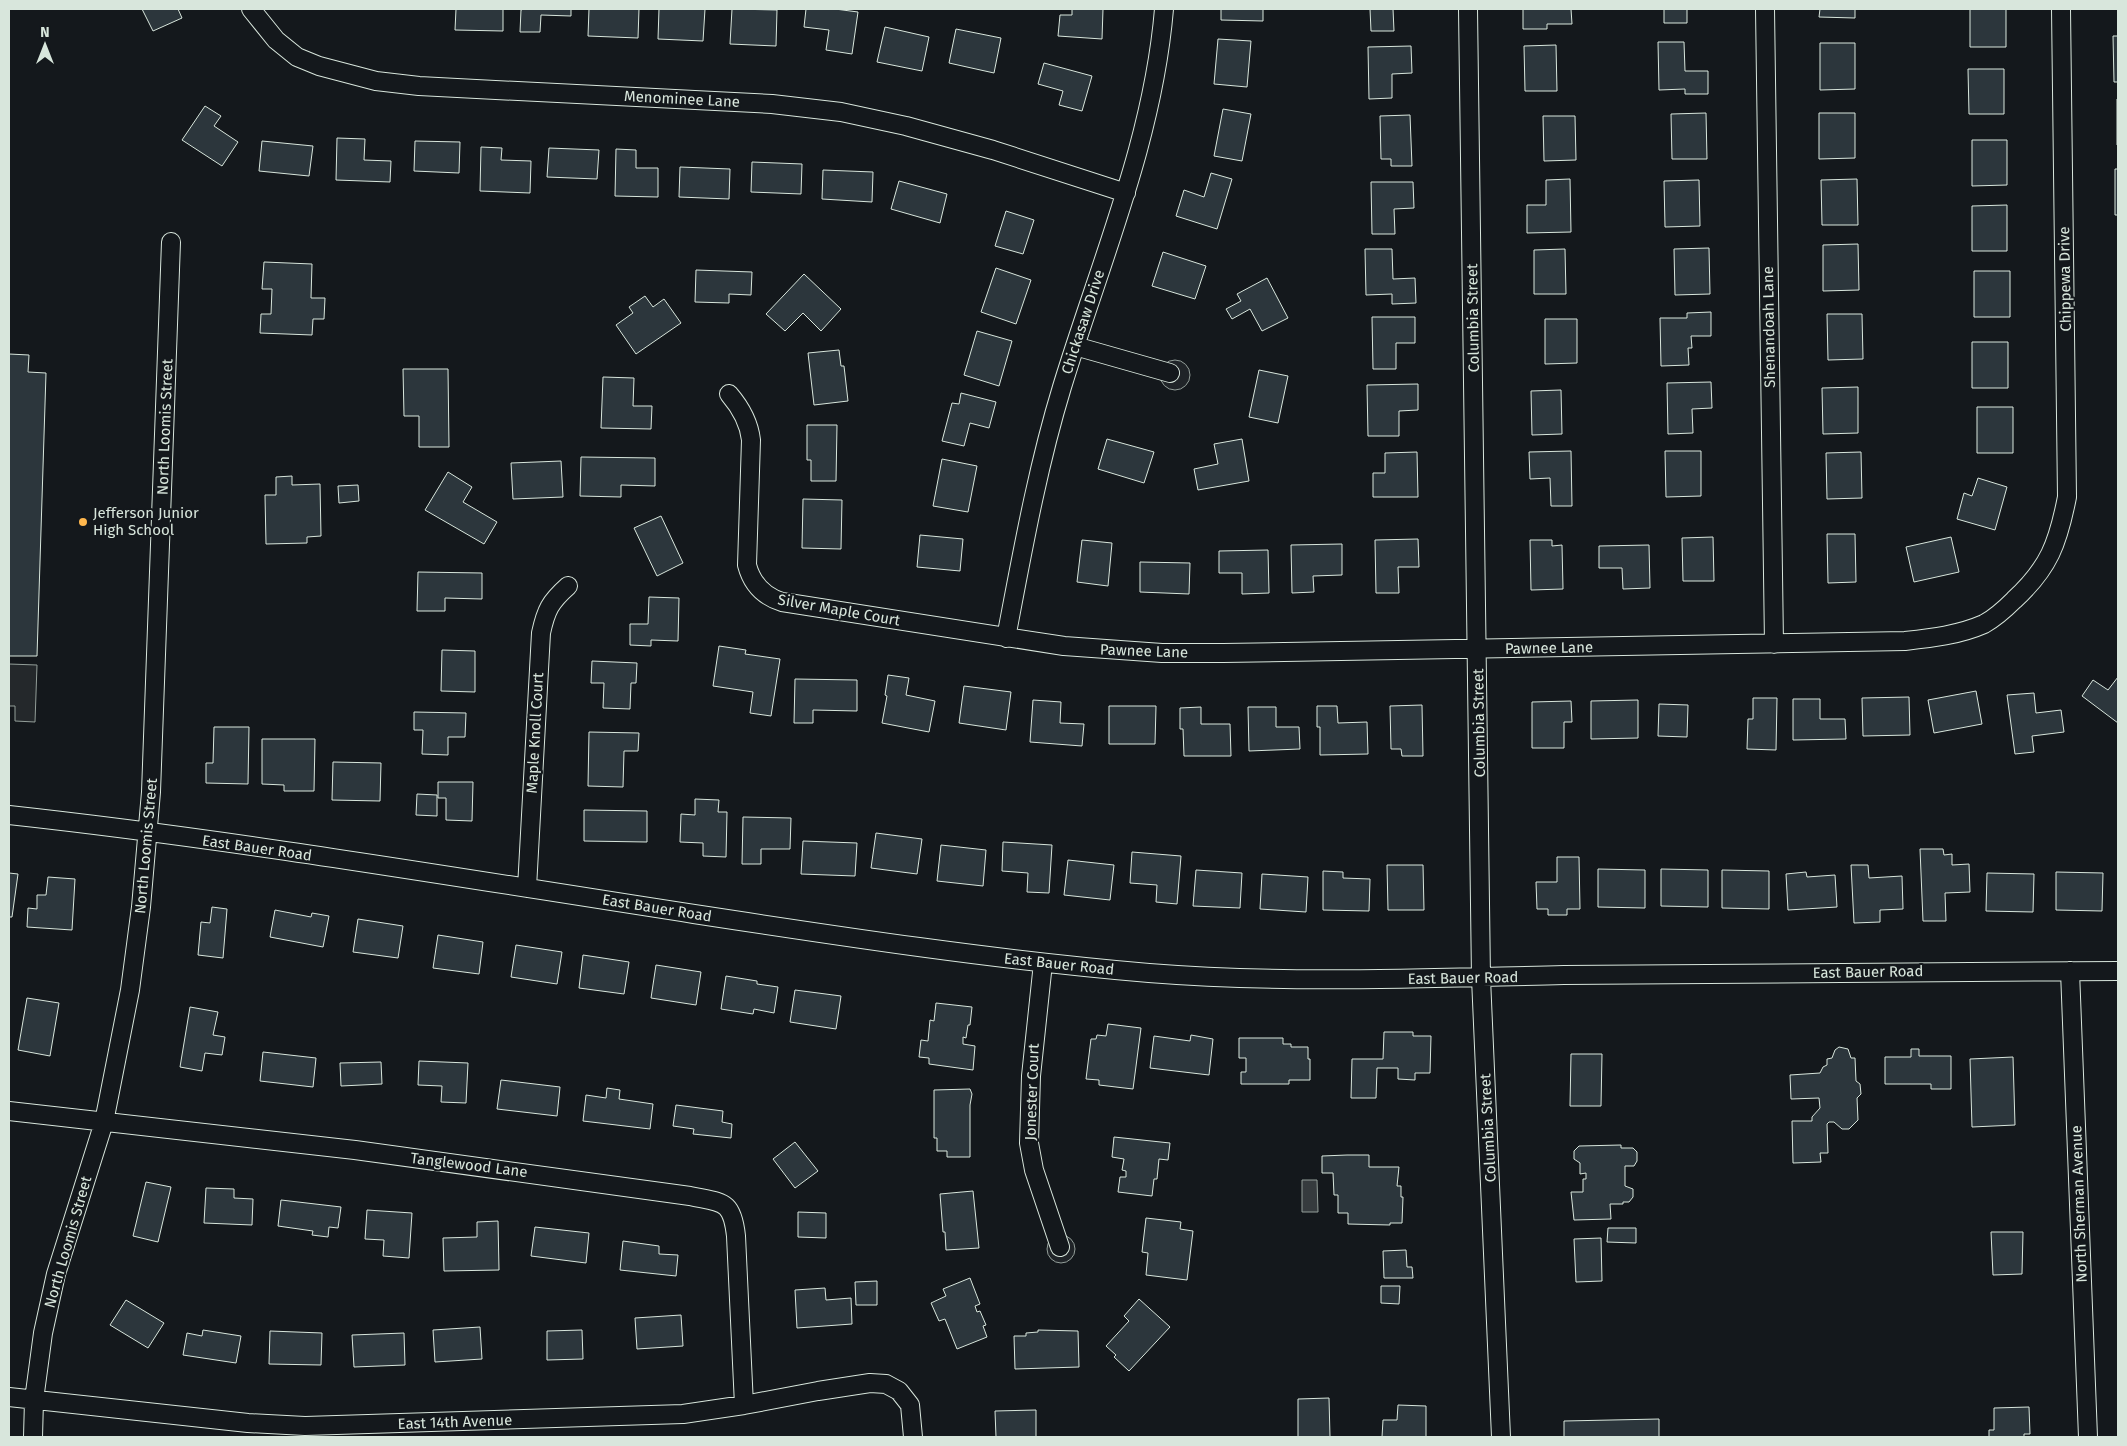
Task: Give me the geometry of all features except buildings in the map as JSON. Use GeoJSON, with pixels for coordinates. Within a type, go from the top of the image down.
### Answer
{"type":"FeatureCollection","features":[{"type":"Feature","properties":{"kind":"street","name":"Menominee Lane"},"geometry":{"type":"LineString","coordinates":[[251,9],[276,40],[297,57],[319,66],[376,81],[419,86],[772,104],[841,112],[906,126],[993,150],[1126,194]]}},
{"type":"Feature","properties":{"kind":"street","name":"Chickasaw Drive"},"geometry":{"type":"LineString","coordinates":[[1006,638],[1032,503],[1046,444],[1075,346],[1126,194],[1149,110],[1164,9]]}},
{"type":"Feature","properties":{"kind":"street","name":"Columbia Street"},"geometry":{"type":"LineString","coordinates":[[1468,9],[1481,978],[1501,1437]]}},
{"type":"Feature","properties":{"kind":"street","name":"Shenandoah Lane"},"geometry":{"type":"LineString","coordinates":[[1765,9],[1774,644]]}},
{"type":"Feature","properties":{"kind":"street","name":"Chippewa Drive"},"geometry":{"type":"LineString","coordinates":[[2054,547],[2062,526],[2067,497],[2061,9]]}},
{"type":"Feature","properties":{"kind":"street","name":"North Loomis Street"},"geometry":{"type":"LineString","coordinates":[[33,1437],[34,1400],[43,1333],[56,1274],[104,1122],[130,990],[148,832],[155,710],[171,242]]}},
{"type":"Feature","properties":{"kind":"street"},"geometry":{"type":"LineString","coordinates":[[1075,346],[1170,373]]}},
{"type":"Feature","properties":{"kind":"street","name":"Silver Maple Court"},"geometry":{"type":"LineString","coordinates":[[730,394],[744,415],[750,429],[747,565],[754,584],[768,597],[782,602],[1006,638]]}},
{"type":"Feature","properties":{"kind":"street","name":"Pawnee Lane"},"geometry":{"type":"LineString","coordinates":[[1006,638],[1073,647],[1162,653],[1906,642],[1965,631],[1994,618],[2017,598],[2044,567],[2054,547]]}},
{"type":"Feature","properties":{"kind":"street","name":"Maple Knoll Court"},"geometry":{"type":"LineString","coordinates":[[527,888],[541,633],[545,615],[550,604],[568,586]]}},
{"type":"Feature","properties":{"kind":"street","name":"East Bauer Road"},"geometry":{"type":"LineString","coordinates":[[9,815],[148,832],[910,947],[1043,963],[1152,973],[1264,979],[1348,980],[2118,971]]}},
{"type":"Feature","properties":{"kind":"street","name":"Jonester Court"},"geometry":{"type":"LineString","coordinates":[[1043,963],[1031,1076],[1029,1143],[1034,1170],[1060,1247]]}},
{"type":"Feature","properties":{"kind":"street","name":"North Sherman Avenue"},"geometry":{"type":"LineString","coordinates":[[2070,971],[2088,1437]]}},
{"type":"Feature","properties":{"kind":"street","name":"Tanglewood Lane"},"geometry":{"type":"LineString","coordinates":[[9,1111],[432,1160],[690,1196],[720,1203],[730,1209],[734,1220],[736,1236],[744,1405]]}},
{"type":"Feature","properties":{"kind":"street","name":"East 14th Avenue"},"geometry":{"type":"LineString","coordinates":[[9,1397],[248,1423],[305,1426],[683,1414],[870,1383],[886,1384],[899,1391],[910,1404],[913,1437]]}},
{"type":"Feature","properties":{"kind":"shaded area"},"geometry":{"type":"Polygon","coordinates":[[[1175,360],[1185,365],[1190,375],[1185,385],[1175,390],[1165,385],[1160,375],[1165,365],[1175,360]]]}},
{"type":"Feature","properties":{"kind":"shaded area"},"geometry":{"type":"Polygon","coordinates":[[[9,664],[37,665],[35,722],[15,721],[15,706],[9,706],[9,664]]]}},
{"type":"Feature","properties":{"kind":"shaded area"},"geometry":{"type":"Polygon","coordinates":[[[1302,1180],[1317,1180],[1318,1212],[1302,1212],[1302,1180]]]}},
{"type":"Feature","properties":{"kind":"shaded area"},"geometry":{"type":"Polygon","coordinates":[[[1061,1235],[1071,1239],[1075,1249],[1071,1259],[1061,1263],[1051,1259],[1047,1249],[1051,1239],[1061,1235]]]}},
{"type":"Feature","properties":{"kind":"place","name":"Jefferson Junior High School"},"geometry":{"type":"Point","coordinates":[83,522]}}]}
